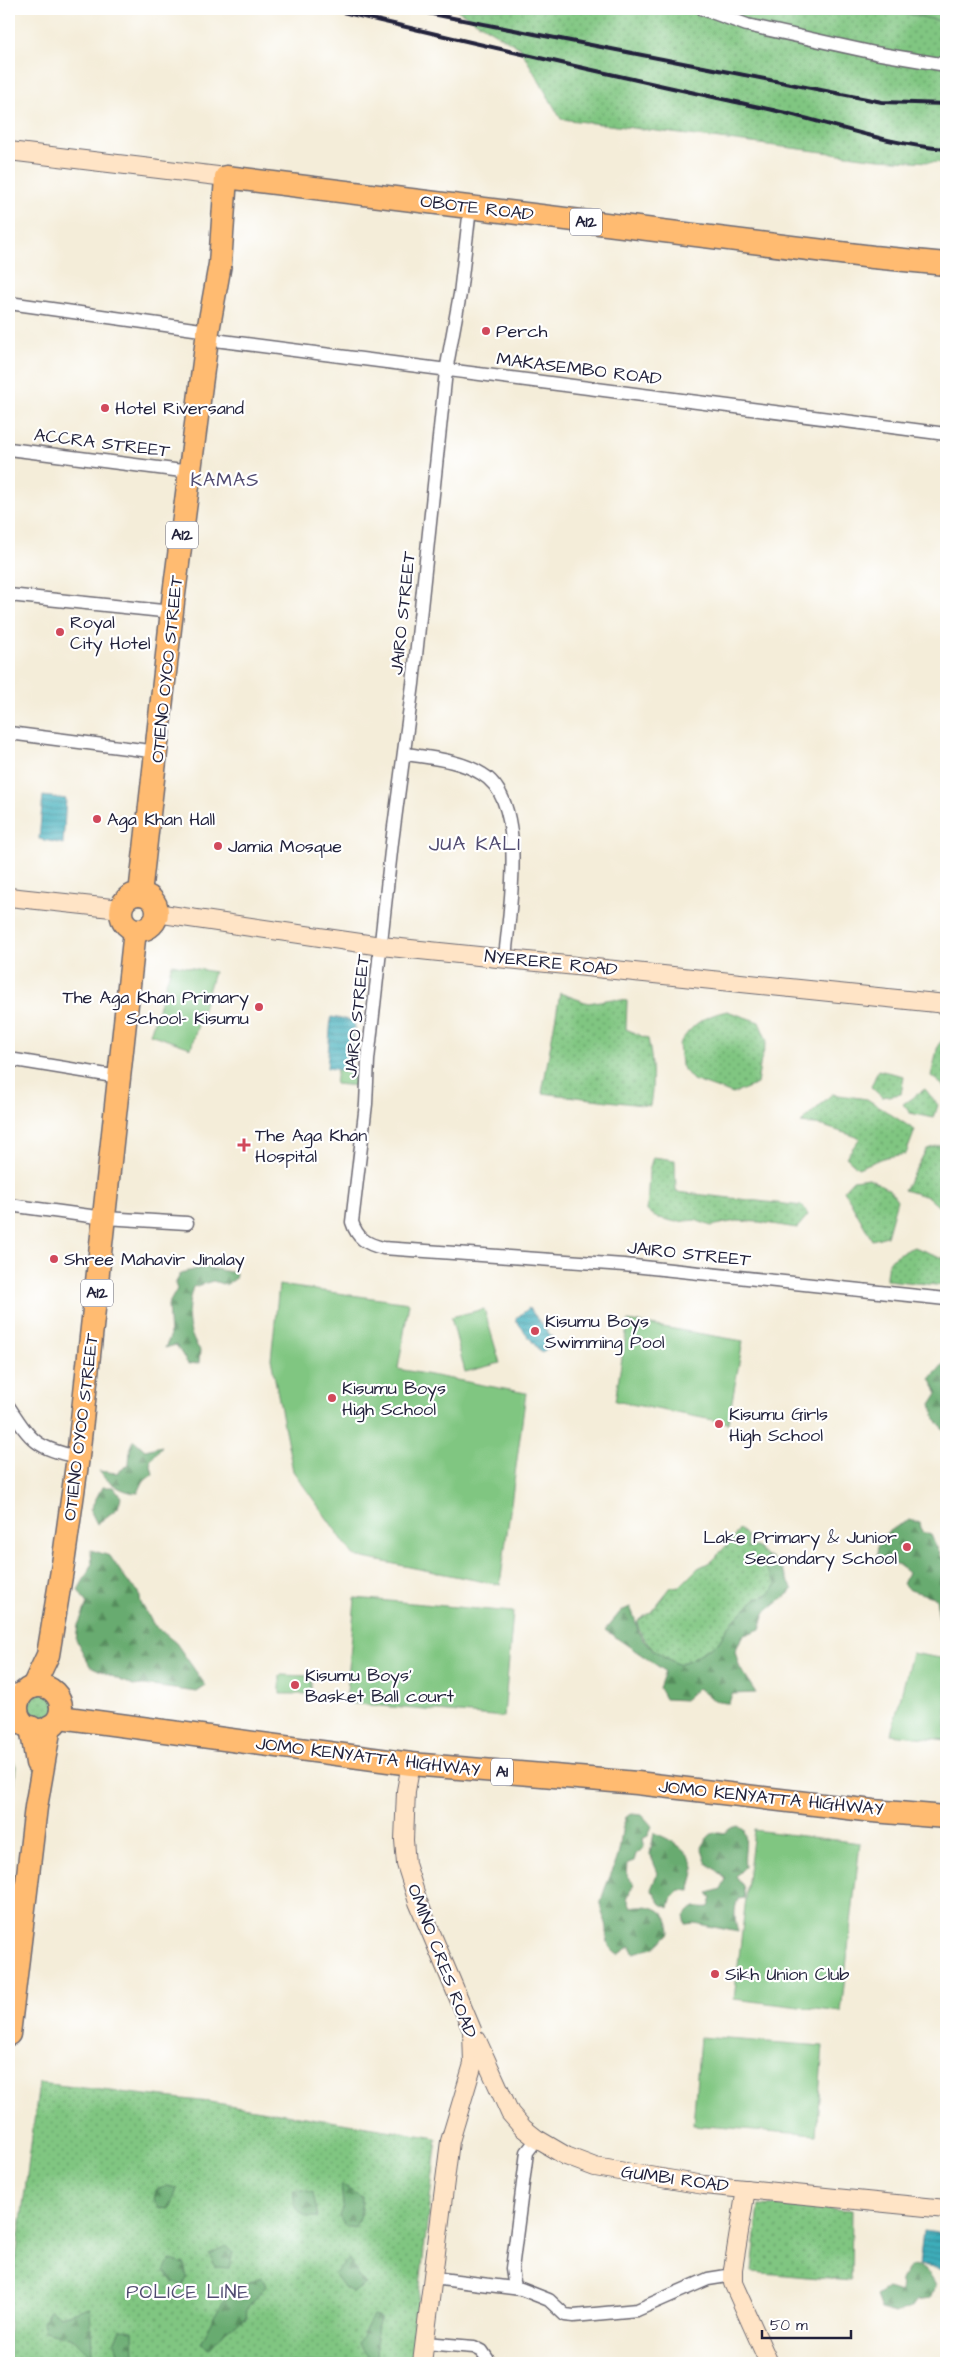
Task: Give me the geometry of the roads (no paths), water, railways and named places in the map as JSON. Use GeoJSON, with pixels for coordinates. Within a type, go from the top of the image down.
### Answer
{"type":"FeatureCollection","features":[{"type":"Feature","properties":{"kind":"highway","name":"OBOTE ROAD"},"geometry":{"type":"LineString","coordinates":[[226,177],[873,257],[946,264]]}},
{"type":"Feature","properties":{"kind":"highway","name":"OTIENO OYOO STREET"},"geometry":{"type":"LineString","coordinates":[[140,894],[158,752],[172,612],[208,335],[220,264],[226,177]]}},
{"type":"Feature","properties":{"kind":"highway"},"geometry":{"type":"LineString","coordinates":[[140,894],[152,900],[156,913],[155,919],[147,928],[135,930],[124,922],[121,909],[128,898],[140,894]]}},
{"type":"Feature","properties":{"kind":"highway","name":"OTIENO OYOO STREET"},"geometry":{"type":"LineString","coordinates":[[35,1707],[48,1655],[64,1564],[78,1457],[135,930]]}},
{"type":"Feature","properties":{"kind":"highway"},"geometry":{"type":"LineString","coordinates":[[9,2005],[20,1944],[37,1754],[35,1707]]}},
{"type":"Feature","properties":{"kind":"highway"},"geometry":{"type":"LineString","coordinates":[[9,2034],[37,1798],[35,1707]]}},
{"type":"Feature","properties":{"kind":"highway","name":"JOMO KENYATTA HIGHWAY"},"geometry":{"type":"LineString","coordinates":[[35,1707],[411,1758],[864,1810],[946,1817]]}},
{"type":"Feature","properties":{"kind":"highway","name":"JOMO KENYATTA HIGHWAY"},"geometry":{"type":"LineString","coordinates":[[411,1758],[538,1766],[771,1785],[946,1808]]}},
{"type":"Feature","properties":{"kind":"street"},"geometry":{"type":"LineString","coordinates":[[703,9],[747,25],[875,53],[946,65]]}},
{"type":"Feature","properties":{"kind":"street","name":"OBOTE ROAD"},"geometry":{"type":"LineString","coordinates":[[9,151],[226,177]]}},
{"type":"Feature","properties":{"kind":"street","name":"JAIRO STREET"},"geometry":{"type":"LineString","coordinates":[[470,208],[460,294],[446,371],[406,754],[392,842],[368,1060],[366,1104],[352,1222],[360,1238],[370,1245],[624,1264],[946,1299]]}},
{"type":"Feature","properties":{"kind":"street","name":"MAKASEMBO ROAD"},"geometry":{"type":"LineString","coordinates":[[9,304],[446,371],[946,434]]}},
{"type":"Feature","properties":{"kind":"street","name":"ACCRA STREET"},"geometry":{"type":"LineString","coordinates":[[9,448],[190,472]]}},
{"type":"Feature","properties":{"kind":"street"},"geometry":{"type":"LineString","coordinates":[[9,595],[172,612]]}},
{"type":"Feature","properties":{"kind":"street"},"geometry":{"type":"LineString","coordinates":[[9,734],[158,752]]}},
{"type":"Feature","properties":{"kind":"street"},"geometry":{"type":"LineString","coordinates":[[406,754],[469,767],[485,775],[497,788],[506,807],[514,858],[506,958]]}},
{"type":"Feature","properties":{"kind":"street"},"geometry":{"type":"LineString","coordinates":[[9,897],[121,909]]}},
{"type":"Feature","properties":{"kind":"street","name":"NYERERE ROAD"},"geometry":{"type":"LineString","coordinates":[[156,913],[381,946],[946,1004]]}},
{"type":"Feature","properties":{"kind":"street"},"geometry":{"type":"LineString","coordinates":[[9,1059],[119,1077]]}},
{"type":"Feature","properties":{"kind":"street"},"geometry":{"type":"LineString","coordinates":[[9,1205],[105,1218],[187,1223]]}},
{"type":"Feature","properties":{"kind":"street"},"geometry":{"type":"LineString","coordinates":[[9,1407],[34,1443],[59,1453],[78,1457]]}},
{"type":"Feature","properties":{"kind":"street","name":"OMINO CRES ROAD"},"geometry":{"type":"LineString","coordinates":[[411,1758],[406,1790],[404,1840],[406,1864],[418,1902],[472,2030],[474,2064],[450,2141],[422,2363]]}},
{"type":"Feature","properties":{"kind":"street","name":"GUMBI ROAD"},"geometry":{"type":"LineString","coordinates":[[472,2030],[488,2069],[510,2113],[523,2128],[537,2139],[566,2156],[595,2167],[704,2185],[946,2209]]}},
{"type":"Feature","properties":{"kind":"street"},"geometry":{"type":"LineString","coordinates":[[515,2288],[512,2269],[527,2152],[537,2139]]}},
{"type":"Feature","properties":{"kind":"street"},"geometry":{"type":"LineString","coordinates":[[746,2189],[732,2276],[733,2283],[768,2363]]}},
{"type":"Feature","properties":{"kind":"street"},"geometry":{"type":"LineString","coordinates":[[433,2278],[515,2288],[549,2300],[565,2315],[574,2316],[637,2310],[708,2279],[732,2276]]}},
{"type":"Feature","properties":{"kind":"street"},"geometry":{"type":"LineString","coordinates":[[425,2343],[474,2347],[482,2351],[490,2363]]}},
{"type":"Feature","properties":{"kind":"water"},"geometry":{"type":"Polygon","coordinates":[[[43,796],[66,799],[63,844],[39,839],[43,796]]]}},
{"type":"Feature","properties":{"kind":"water"},"geometry":{"type":"Polygon","coordinates":[[[331,1017],[355,1021],[349,1071],[327,1068],[331,1017]]]}},
{"type":"Feature","properties":{"kind":"water","name":"Kisumu Boys Swimming Pool"},"geometry":{"type":"Polygon","coordinates":[[[529,1308],[556,1342],[541,1353],[515,1319],[529,1308]]]}},
{"type":"Feature","properties":{"kind":"water"},"geometry":{"type":"Polygon","coordinates":[[[923,2231],[946,2234],[946,2269],[919,2266],[923,2231]]]}},
{"type":"Feature","properties":{"kind":"railway"},"geometry":{"type":"LineString","coordinates":[[330,9],[551,61],[773,110],[881,138],[924,147],[946,149]]}},
{"type":"Feature","properties":{"kind":"railway"},"geometry":{"type":"LineString","coordinates":[[407,9],[882,102],[946,104]]}},
{"type":"Feature","properties":{"kind":"place","name":"Perch"},"geometry":{"type":"Point","coordinates":[486,331]}},
{"type":"Feature","properties":{"kind":"place","name":"Hotel Riversand"},"geometry":{"type":"Point","coordinates":[105,408]}},
{"type":"Feature","properties":{"kind":"place","name":"Royal City Hotel"},"geometry":{"type":"Point","coordinates":[60,632]}},
{"type":"Feature","properties":{"kind":"place","name":"Aga Khan Hall"},"geometry":{"type":"Point","coordinates":[97,819]}},
{"type":"Feature","properties":{"kind":"place","name":"Jamia Mosque"},"geometry":{"type":"Point","coordinates":[218,846]}},
{"type":"Feature","properties":{"kind":"place","name":"The Aga Khan Primary School- Kisumu"},"geometry":{"type":"Point","coordinates":[259,1007]}},
{"type":"Feature","properties":{"kind":"place","name":"The Aga Khan Hospital"},"geometry":{"type":"Point","coordinates":[244,1145]}},
{"type":"Feature","properties":{"kind":"place","name":"Shree Mahavir Jinalay"},"geometry":{"type":"Point","coordinates":[54,1259]}},
{"type":"Feature","properties":{"kind":"place","name":"Kisumu Boys Swimming Pool"},"geometry":{"type":"Point","coordinates":[535,1331]}},
{"type":"Feature","properties":{"kind":"place","name":"Kisumu Boys High School"},"geometry":{"type":"Point","coordinates":[332,1398]}},
{"type":"Feature","properties":{"kind":"place","name":"Kisumu Girls High School"},"geometry":{"type":"Point","coordinates":[719,1424]}},
{"type":"Feature","properties":{"kind":"place","name":"Lake Primary & Junior Secondary School"},"geometry":{"type":"Point","coordinates":[907,1547]}},
{"type":"Feature","properties":{"kind":"place","name":"Kisumu Boys' Basket Ball court"},"geometry":{"type":"Point","coordinates":[295,1685]}},
{"type":"Feature","properties":{"kind":"place","name":"Sikh Union Club"},"geometry":{"type":"Point","coordinates":[715,1974]}},
{"type":"Feature","properties":{"kind":"district","name":"KAMAS"},"geometry":{"type":"Point","coordinates":[225,480]}},
{"type":"Feature","properties":{"kind":"district","name":"JUA KALI"},"geometry":{"type":"Point","coordinates":[475,844]}},
{"type":"Feature","properties":{"kind":"district","name":"POLICE LINE"},"geometry":{"type":"Point","coordinates":[188,2292]}}]}
